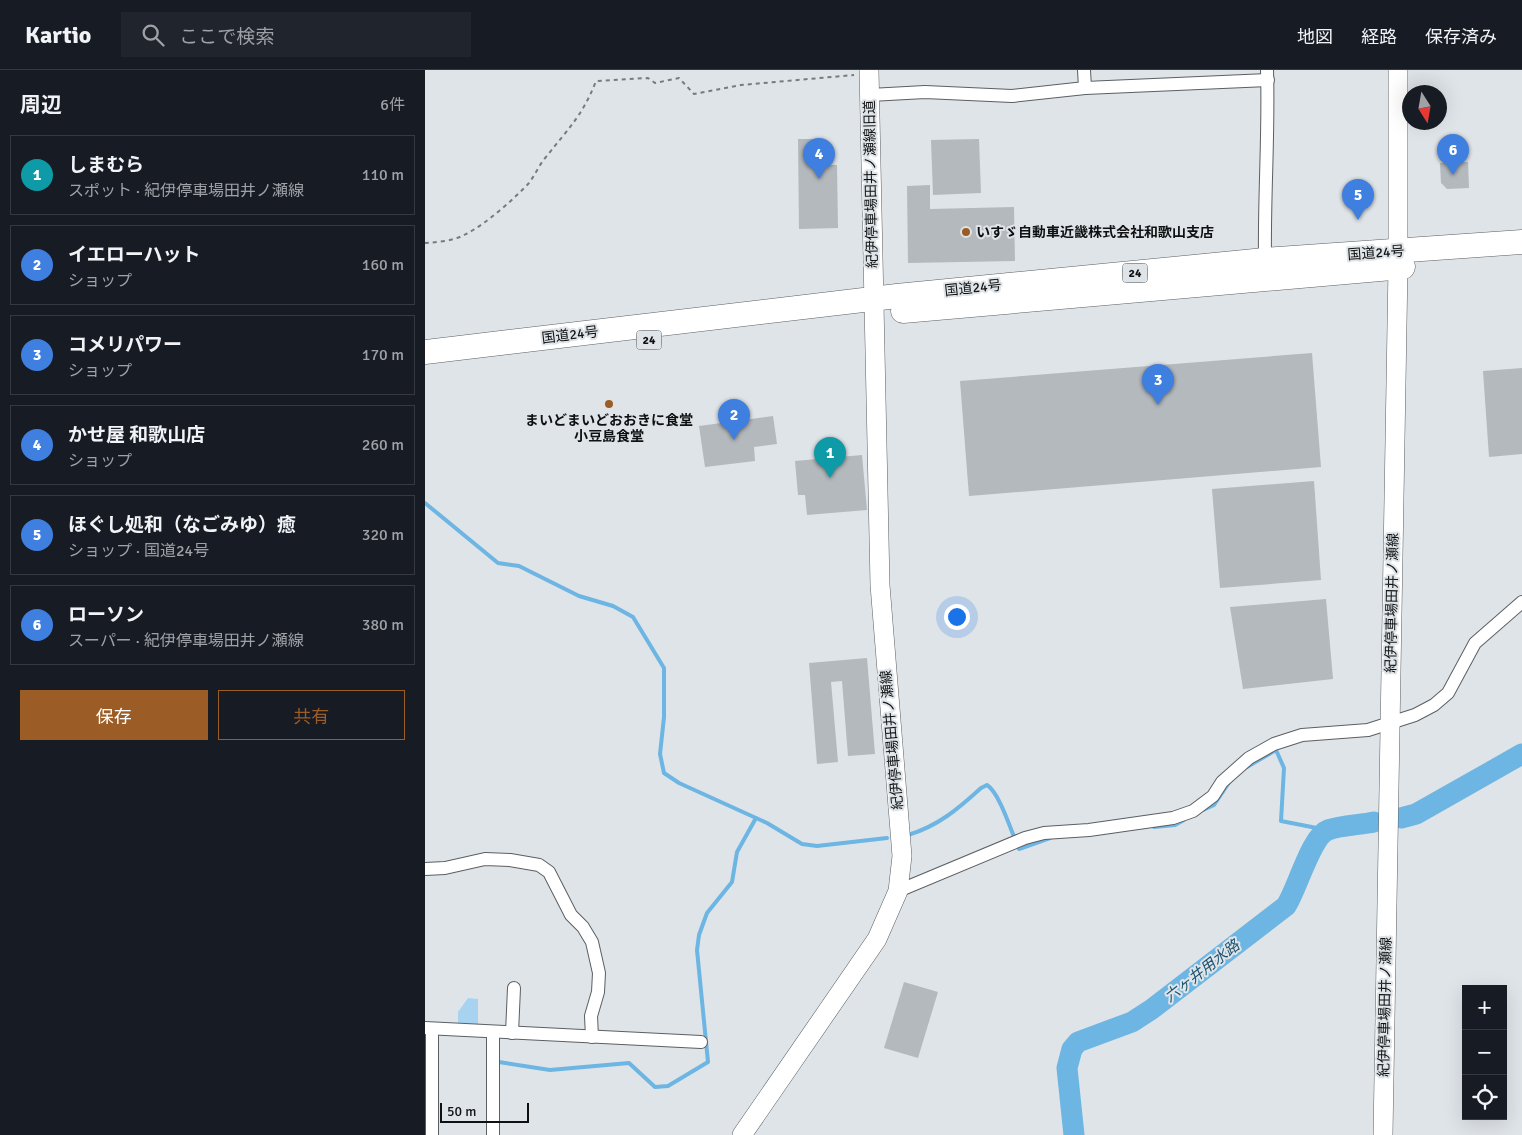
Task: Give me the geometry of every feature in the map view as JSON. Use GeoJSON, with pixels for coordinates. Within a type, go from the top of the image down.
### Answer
{"type":"FeatureCollection","features":[{"type":"Feature","properties":{"kind":"highway","name":"国道24号"},"geometry":{"type":"LineString","coordinates":[[425,352],[873,306],[1398,259],[1522,242]]}},
{"type":"Feature","properties":{"kind":"highway","name":"国道24号"},"geometry":{"type":"LineString","coordinates":[[425,368],[873,306],[1265,260],[1522,258]]}},
{"type":"Feature","properties":{"kind":"main road","name":"紀伊停車場田井ノ瀬線"},"geometry":{"type":"LineString","coordinates":[[1383,1135],[1398,259],[1398,70]]}},
{"type":"Feature","properties":{"kind":"main road","name":"紀伊停車場田井ノ瀬線旧道"},"geometry":{"type":"LineString","coordinates":[[869,71],[873,306]]}},
{"type":"Feature","properties":{"kind":"main road","name":"紀伊停車場田井ノ瀬線"},"geometry":{"type":"LineString","coordinates":[[742,1135],[877,939],[898,891],[902,856],[880,585],[873,306]]}},
{"type":"Feature","properties":{"kind":"street"},"geometry":{"type":"LineString","coordinates":[[1083,70],[1085,88]]}},
{"type":"Feature","properties":{"kind":"street"},"geometry":{"type":"LineString","coordinates":[[870,94],[925,92],[1012,96],[1085,88],[1267,75],[1269,109],[1263,224],[1265,260]]}},
{"type":"Feature","properties":{"kind":"street"},"geometry":{"type":"LineString","coordinates":[[898,891],[1025,838],[1044,833],[1173,818],[1200,806],[1213,796],[1222,782],[1249,758],[1274,744],[1302,735],[1368,730],[1415,715],[1434,705],[1448,693],[1475,644],[1522,602]]}},
{"type":"Feature","properties":{"kind":"street"},"geometry":{"type":"LineString","coordinates":[[425,869],[445,868],[485,859],[510,860],[539,865],[549,872],[571,915],[583,927],[592,942],[599,973],[599,992],[591,1016],[592,1037]]}},
{"type":"Feature","properties":{"kind":"street"},"geometry":{"type":"LineString","coordinates":[[511,1033],[514,988]]}},
{"type":"Feature","properties":{"kind":"street"},"geometry":{"type":"LineString","coordinates":[[432,1135],[429,1028],[701,1042]]}},
{"type":"Feature","properties":{"kind":"street"},"geometry":{"type":"LineString","coordinates":[[493,1032],[493,1135]]}},
{"type":"Feature","properties":{"kind":"path"},"geometry":{"type":"LineString","coordinates":[[425,243],[440,242],[465,235],[486,220],[529,182],[545,158],[569,131],[586,105],[596,81],[648,78],[655,83],[679,78],[694,94],[741,85],[849,76],[869,71]]}},
{"type":"Feature","properties":{"kind":"shaded area"},"geometry":{"type":"Polygon","coordinates":[[[468,998],[478,999],[478,1027],[458,1026],[458,1012],[468,998]]]}},
{"type":"Feature","properties":{"kind":"building"},"geometry":{"type":"Polygon","coordinates":[[[798,139],[814,139],[815,165],[837,165],[838,228],[799,229],[798,139]]]}},
{"type":"Feature","properties":{"kind":"building"},"geometry":{"type":"Polygon","coordinates":[[[979,139],[981,193],[933,195],[931,140],[979,139]]]}},
{"type":"Feature","properties":{"kind":"building"},"geometry":{"type":"Polygon","coordinates":[[[1468,162],[1469,188],[1447,189],[1441,183],[1440,163],[1468,162]]]}},
{"type":"Feature","properties":{"kind":"building"},"geometry":{"type":"Polygon","coordinates":[[[930,185],[930,209],[1014,207],[1015,261],[908,263],[907,186],[930,185]]]}},
{"type":"Feature","properties":{"kind":"building"},"geometry":{"type":"Polygon","coordinates":[[[1312,353],[1321,467],[969,496],[960,381],[1312,353]]]}},
{"type":"Feature","properties":{"kind":"building"},"geometry":{"type":"Polygon","coordinates":[[[1522,368],[1522,454],[1489,457],[1483,371],[1522,368]]]}},
{"type":"Feature","properties":{"kind":"building"},"geometry":{"type":"Polygon","coordinates":[[[773,416],[777,444],[754,447],[755,461],[705,467],[699,426],[773,416]]]}},
{"type":"Feature","properties":{"kind":"building"},"geometry":{"type":"Polygon","coordinates":[[[862,455],[867,510],[807,515],[805,495],[798,495],[795,461],[862,455]]]}},
{"type":"Feature","properties":{"kind":"building"},"geometry":{"type":"Polygon","coordinates":[[[1314,481],[1321,580],[1220,588],[1212,489],[1314,481]]]}},
{"type":"Feature","properties":{"kind":"building"},"geometry":{"type":"Polygon","coordinates":[[[1326,599],[1333,679],[1243,689],[1230,607],[1326,599]]]}},
{"type":"Feature","properties":{"kind":"building"},"geometry":{"type":"Polygon","coordinates":[[[867,658],[875,754],[848,756],[842,681],[831,682],[838,762],[817,764],[809,663],[867,658]]]}},
{"type":"Feature","properties":{"kind":"building"},"geometry":{"type":"Polygon","coordinates":[[[904,982],[938,992],[918,1058],[884,1048],[904,982]]]}},
{"type":"Feature","properties":{"kind":"waterway"},"geometry":{"type":"LineString","coordinates":[[425,503],[498,563],[519,566],[579,596],[613,606],[633,617],[664,668],[664,717],[660,754],[664,773],[679,783],[767,823],[802,844],[817,846],[887,838]]}},
{"type":"Feature","properties":{"kind":"waterway"},"geometry":{"type":"LineString","coordinates":[[1247,767],[1276,750],[1284,768],[1281,821],[1327,830]]}},
{"type":"Feature","properties":{"kind":"waterway","name":"六ヶ井用水路"},"geometry":{"type":"LineString","coordinates":[[1401,818],[1416,814],[1522,754]]}},
{"type":"Feature","properties":{"kind":"waterway"},"geometry":{"type":"LineString","coordinates":[[1203,810],[1214,805],[1230,781]]}},
{"type":"Feature","properties":{"kind":"waterway"},"geometry":{"type":"LineString","coordinates":[[908,835],[938,822],[987,785],[997,796],[1019,849],[1050,838]]}},
{"type":"Feature","properties":{"kind":"waterway"},"geometry":{"type":"LineString","coordinates":[[499,1062],[550,1070],[629,1063],[655,1087],[668,1086],[708,1062],[697,950],[699,935],[707,913],[732,882],[737,852],[756,818]]}},
{"type":"Feature","properties":{"kind":"waterway"},"geometry":{"type":"LineString","coordinates":[[1154,827],[1175,825],[1184,820]]}},
{"type":"Feature","properties":{"kind":"waterway","name":"六ヶ井用水路"},"geometry":{"type":"LineString","coordinates":[[1074,1135],[1067,1068],[1072,1049],[1078,1042],[1132,1022],[1152,1009],[1286,906],[1310,852],[1322,834],[1333,828],[1374,822]]}},
{"type":"Feature","properties":{"kind":"place","name":"ローソン"},"geometry":{"type":"Point","coordinates":[1453,175]}},
{"type":"Feature","properties":{"kind":"place","name":"かせ屋 和歌山店"},"geometry":{"type":"Point","coordinates":[819,179]}},
{"type":"Feature","properties":{"kind":"place","name":"ほぐし処和（なごみゆ）癒"},"geometry":{"type":"Point","coordinates":[1358,220]}},
{"type":"Feature","properties":{"kind":"place","name":"いすゞ自動車近畿株式会社和歌山支店"},"geometry":{"type":"Point","coordinates":[966,232]}},
{"type":"Feature","properties":{"kind":"place","name":"まいどまいどおおきに食堂 小豆島食堂"},"geometry":{"type":"Point","coordinates":[609,404]}},
{"type":"Feature","properties":{"kind":"place","name":"コメリパワー"},"geometry":{"type":"Point","coordinates":[1158,405]}},
{"type":"Feature","properties":{"kind":"place","name":"イエローハット"},"geometry":{"type":"Point","coordinates":[734,440]}},
{"type":"Feature","properties":{"kind":"place","name":"しまむら"},"geometry":{"type":"Point","coordinates":[830,478]}}]}
